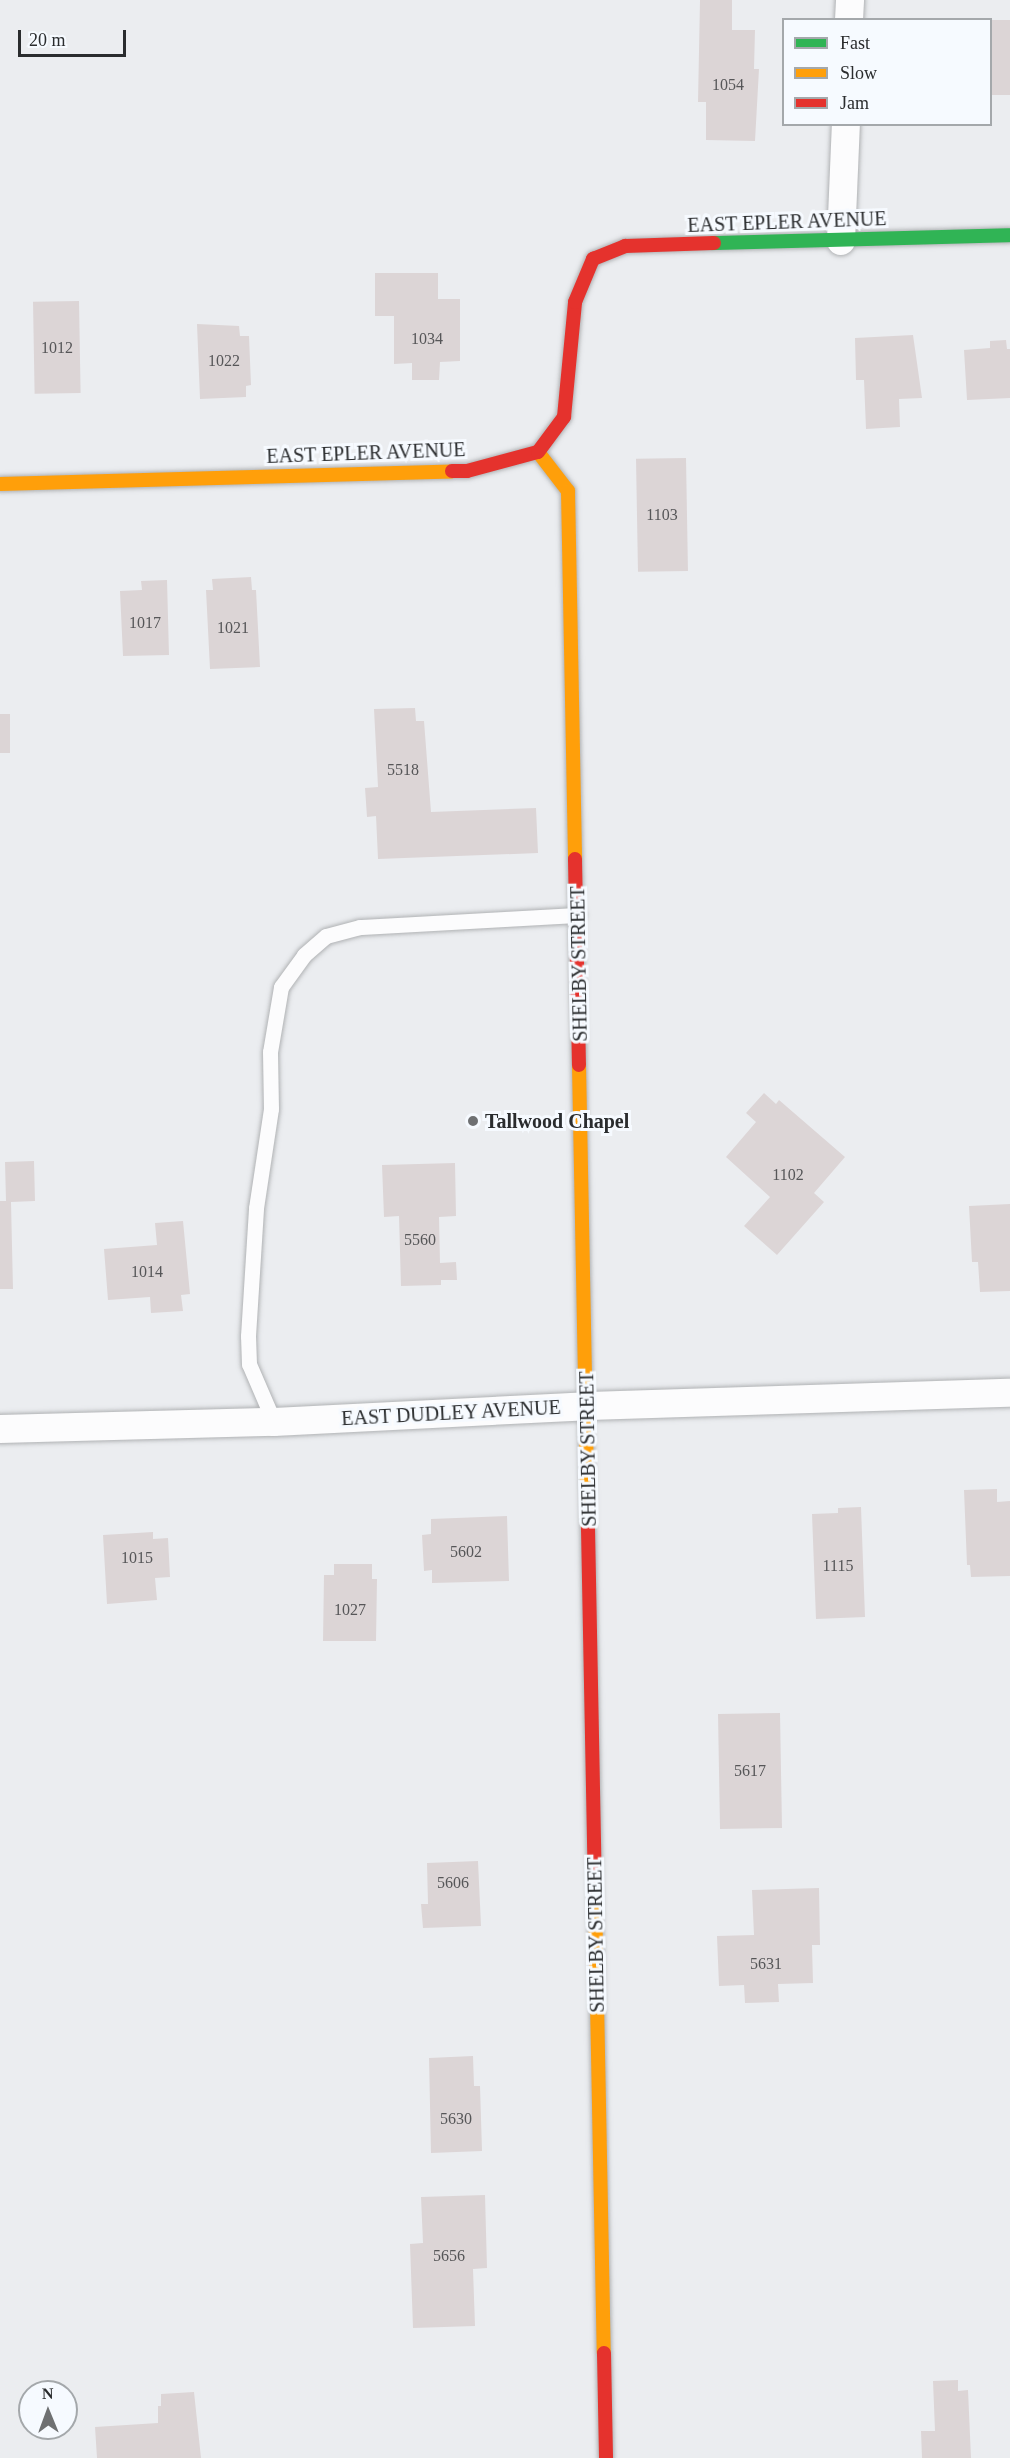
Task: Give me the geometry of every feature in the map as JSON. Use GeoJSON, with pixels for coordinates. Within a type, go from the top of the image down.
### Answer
{"type":"FeatureCollection","features":[{"type":"Feature","properties":{"kind":"street"},"geometry":{"type":"LineString","coordinates":[[849,18],[850,0]]}},
{"type":"Feature","properties":{"kind":"street"},"geometry":{"type":"LineString","coordinates":[[841,241],[846,126]]}},
{"type":"Feature","properties":{"kind":"street","name":"EAST EPLER AVENUE"},"geometry":{"type":"LineString","coordinates":[[0,484],[467,471],[537,452],[564,417],[575,302],[593,259],[625,246],[1010,235]]}},
{"type":"Feature","properties":{"kind":"street","name":"SHELBY STREET"},"geometry":{"type":"LineString","coordinates":[[537,452],[568,491],[578,915],[606,2458]]}},
{"type":"Feature","properties":{"kind":"street","name":"EAST DUDLEY AVENUE"},"geometry":{"type":"LineString","coordinates":[[0,1429],[274,1422],[587,1406],[1010,1393]]}},
{"type":"Feature","properties":{"kind":"lane"},"geometry":{"type":"LineString","coordinates":[[274,1422],[249,1364],[248,1336],[256,1208],[271,1109],[270,1052],[281,987],[304,955],[326,936],[360,927],[578,915]]}},
{"type":"Feature","properties":{"kind":"building"},"geometry":{"type":"Polygon","coordinates":[[[700,0],[732,0],[732,30],[755,30],[754,69],[759,69],[755,141],[706,140],[706,102],[698,102],[700,0]]]}},
{"type":"Feature","properties":{"kind":"building"},"geometry":{"type":"Polygon","coordinates":[[[992,20],[1010,20],[1010,95],[992,95],[992,20]]]}},
{"type":"Feature","properties":{"kind":"building"},"geometry":{"type":"Polygon","coordinates":[[[375,273],[438,273],[438,299],[460,299],[460,361],[440,362],[439,380],[412,380],[412,363],[394,364],[394,316],[375,316],[375,273]]]}},
{"type":"Feature","properties":{"kind":"building"},"geometry":{"type":"Polygon","coordinates":[[[79,301],[81,393],[35,394],[33,302],[79,301]]]}},
{"type":"Feature","properties":{"kind":"building"},"geometry":{"type":"Polygon","coordinates":[[[197,324],[239,326],[240,336],[249,336],[251,385],[246,386],[246,397],[200,399],[197,324]]]}},
{"type":"Feature","properties":{"kind":"building"},"geometry":{"type":"Polygon","coordinates":[[[913,335],[922,398],[899,399],[900,427],[866,429],[864,380],[856,380],[855,338],[913,335]]]}},
{"type":"Feature","properties":{"kind":"building"},"geometry":{"type":"Polygon","coordinates":[[[1006,340],[1007,349],[1010,349],[1010,398],[967,400],[964,350],[990,348],[990,341],[1006,340]]]}},
{"type":"Feature","properties":{"kind":"building"},"geometry":{"type":"Polygon","coordinates":[[[686,458],[688,571],[638,572],[636,459],[686,458]]]}},
{"type":"Feature","properties":{"kind":"building"},"geometry":{"type":"Polygon","coordinates":[[[251,577],[252,590],[256,590],[260,667],[210,669],[206,590],[213,590],[212,579],[251,577]]]}},
{"type":"Feature","properties":{"kind":"building"},"geometry":{"type":"Polygon","coordinates":[[[167,580],[169,655],[123,656],[120,591],[142,590],[141,581],[167,580]]]}},
{"type":"Feature","properties":{"kind":"building"},"geometry":{"type":"Polygon","coordinates":[[[415,708],[416,721],[424,721],[431,812],[536,808],[538,853],[378,859],[376,816],[367,817],[365,788],[378,787],[374,709],[415,708]]]}},
{"type":"Feature","properties":{"kind":"building"},"geometry":{"type":"Polygon","coordinates":[[[0,714],[10,714],[10,753],[0,753],[0,714]]]}},
{"type":"Feature","properties":{"kind":"building"},"geometry":{"type":"Polygon","coordinates":[[[764,1093],[776,1104],[779,1100],[845,1157],[814,1193],[824,1202],[777,1255],[744,1226],[770,1197],[726,1157],[756,1122],[746,1113],[764,1093]]]}},
{"type":"Feature","properties":{"kind":"building"},"geometry":{"type":"Polygon","coordinates":[[[34,1161],[35,1201],[11,1202],[13,1289],[0,1289],[0,1201],[6,1201],[5,1162],[34,1161]]]}},
{"type":"Feature","properties":{"kind":"building"},"geometry":{"type":"Polygon","coordinates":[[[455,1163],[456,1216],[439,1217],[440,1263],[456,1262],[457,1280],[441,1280],[441,1285],[401,1286],[399,1216],[384,1217],[382,1165],[455,1163]]]}},
{"type":"Feature","properties":{"kind":"building"},"geometry":{"type":"Polygon","coordinates":[[[1010,1204],[1010,1291],[980,1292],[978,1262],[972,1262],[969,1206],[1010,1204]]]}},
{"type":"Feature","properties":{"kind":"building"},"geometry":{"type":"Polygon","coordinates":[[[183,1221],[190,1294],[181,1295],[183,1311],[151,1313],[150,1297],[108,1300],[104,1249],[157,1245],[155,1223],[183,1221]]]}},
{"type":"Feature","properties":{"kind":"building"},"geometry":{"type":"Polygon","coordinates":[[[997,1489],[997,1502],[1010,1501],[1010,1576],[971,1577],[970,1565],[967,1565],[964,1490],[997,1489]]]}},
{"type":"Feature","properties":{"kind":"building"},"geometry":{"type":"Polygon","coordinates":[[[861,1507],[865,1617],[816,1619],[812,1514],[838,1513],[838,1508],[861,1507]]]}},
{"type":"Feature","properties":{"kind":"building"},"geometry":{"type":"Polygon","coordinates":[[[507,1516],[509,1581],[432,1583],[432,1570],[424,1571],[422,1535],[431,1534],[431,1519],[507,1516]]]}},
{"type":"Feature","properties":{"kind":"building"},"geometry":{"type":"Polygon","coordinates":[[[153,1532],[153,1539],[168,1538],[170,1577],[155,1578],[157,1600],[107,1604],[103,1535],[153,1532]]]}},
{"type":"Feature","properties":{"kind":"building"},"geometry":{"type":"Polygon","coordinates":[[[334,1564],[372,1564],[372,1579],[377,1579],[376,1641],[323,1641],[324,1575],[334,1575],[334,1564]]]}},
{"type":"Feature","properties":{"kind":"building"},"geometry":{"type":"Polygon","coordinates":[[[780,1713],[782,1828],[720,1829],[718,1714],[780,1713]]]}},
{"type":"Feature","properties":{"kind":"building"},"geometry":{"type":"Polygon","coordinates":[[[478,1861],[481,1926],[423,1928],[421,1904],[428,1904],[427,1863],[478,1861]]]}},
{"type":"Feature","properties":{"kind":"building"},"geometry":{"type":"Polygon","coordinates":[[[819,1888],[820,1945],[812,1945],[813,1983],[778,1984],[779,2002],[745,2003],[744,1985],[719,1986],[717,1936],[754,1935],[752,1890],[819,1888]]]}},
{"type":"Feature","properties":{"kind":"building"},"geometry":{"type":"Polygon","coordinates":[[[473,2056],[474,2086],[480,2086],[482,2151],[431,2153],[429,2058],[473,2056]]]}},
{"type":"Feature","properties":{"kind":"building"},"geometry":{"type":"Polygon","coordinates":[[[485,2195],[487,2268],[473,2269],[475,2326],[413,2328],[410,2244],[423,2243],[421,2197],[485,2195]]]}},
{"type":"Feature","properties":{"kind":"building"},"geometry":{"type":"Polygon","coordinates":[[[958,2380],[958,2391],[968,2390],[971,2458],[922,2458],[921,2431],[935,2431],[933,2381],[958,2380]]]}},
{"type":"Feature","properties":{"kind":"building"},"geometry":{"type":"Polygon","coordinates":[[[194,2392],[201,2458],[97,2458],[95,2427],[158,2423],[161,2394],[194,2392]]]}},
{"type":"Feature","properties":{"kind":"traffic: fast"},"geometry":{"type":"LineString","coordinates":[[714,243],[1010,235]]}},
{"type":"Feature","properties":{"kind":"traffic: slow"},"geometry":{"type":"LineString","coordinates":[[538,452],[568,491],[575,859]]}},
{"type":"Feature","properties":{"kind":"traffic: slow"},"geometry":{"type":"LineString","coordinates":[[0,484],[452,471]]}},
{"type":"Feature","properties":{"kind":"traffic: slow"},"geometry":{"type":"LineString","coordinates":[[579,1065],[588,1528]]}},
{"type":"Feature","properties":{"kind":"traffic: slow"},"geometry":{"type":"LineString","coordinates":[[595,1897],[604,2353]]}},
{"type":"Feature","properties":{"kind":"traffic: jam"},"geometry":{"type":"LineString","coordinates":[[452,471],[467,471],[538,452],[564,417],[575,302],[593,259],[625,246],[714,243]]}},
{"type":"Feature","properties":{"kind":"traffic: jam"},"geometry":{"type":"LineString","coordinates":[[575,859],[579,1065]]}},
{"type":"Feature","properties":{"kind":"traffic: jam"},"geometry":{"type":"LineString","coordinates":[[588,1528],[595,1897]]}},
{"type":"Feature","properties":{"kind":"traffic: jam"},"geometry":{"type":"LineString","coordinates":[[604,2353],[606,2458]]}},
{"type":"Feature","properties":{"kind":"place","name":"Tallwood Chapel"},"geometry":{"type":"Point","coordinates":[473,1121]}}]}
